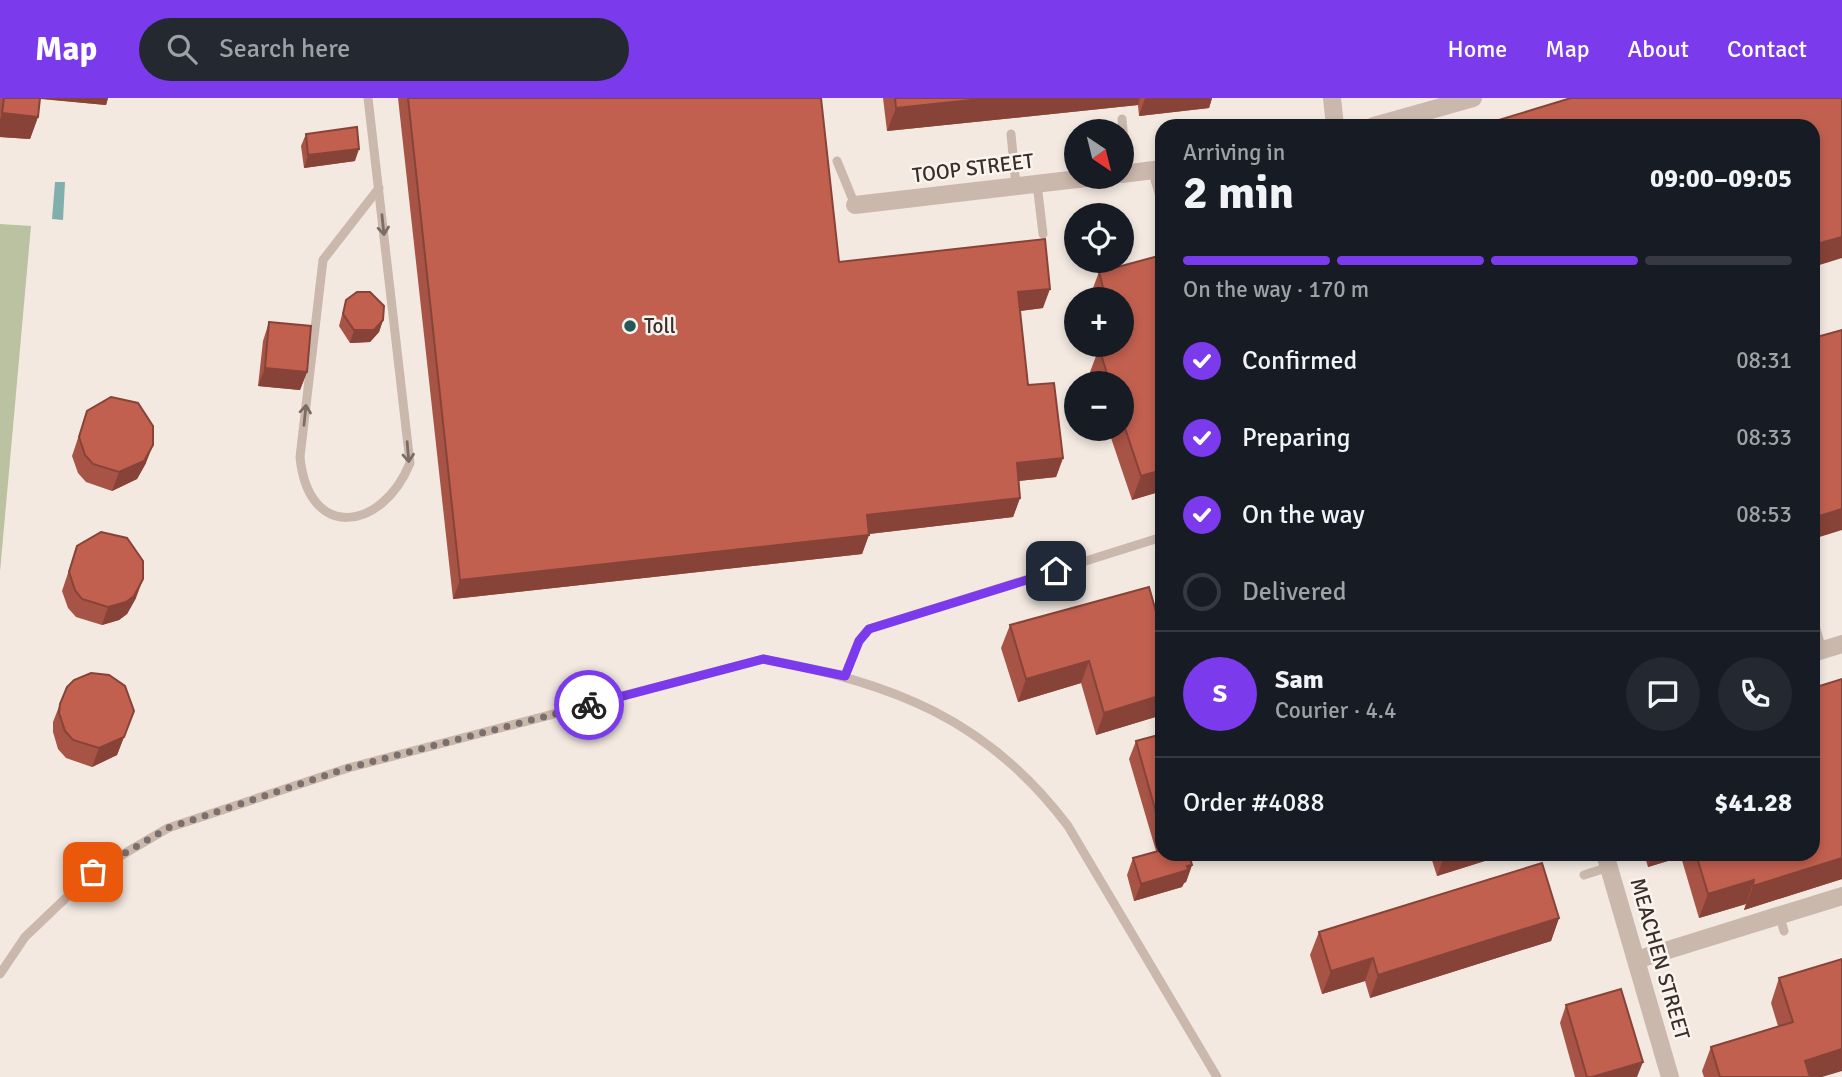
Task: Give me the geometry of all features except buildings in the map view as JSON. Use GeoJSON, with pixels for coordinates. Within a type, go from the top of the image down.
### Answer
{"type":"FeatureCollection","features":[{"type":"Feature","properties":{"kind":"street"},"geometry":{"type":"LineString","coordinates":[[1332,98],[1334,119]]}},
{"type":"Feature","properties":{"kind":"street"},"geometry":{"type":"LineString","coordinates":[[1399,119],[1473,98]]}},
{"type":"Feature","properties":{"kind":"street"},"geometry":{"type":"LineString","coordinates":[[1134,172],[1155,169]]}},
{"type":"Feature","properties":{"kind":"street","name":"TOOP STREET"},"geometry":{"type":"LineString","coordinates":[[855,205],[1064,181]]}},
{"type":"Feature","properties":{"kind":"street"},"geometry":{"type":"LineString","coordinates":[[1820,650],[1842,644]]}},
{"type":"Feature","properties":{"kind":"street","name":"MEACHEN STREET"},"geometry":{"type":"LineString","coordinates":[[1607,861],[1670,1077]]}},
{"type":"Feature","properties":{"kind":"street"},"geometry":{"type":"LineString","coordinates":[[1636,960],[1782,924],[1842,896]]}},
{"type":"Feature","properties":{"kind":"lane"},"geometry":{"type":"LineString","coordinates":[[368,98],[376,158],[410,463],[392,497],[367,514],[346,518],[326,511],[312,498],[303,481],[300,457],[323,260],[379,188]]}},
{"type":"Feature","properties":{"kind":"lane"},"geometry":{"type":"LineString","coordinates":[[1011,134],[1016,186]]}},
{"type":"Feature","properties":{"kind":"lane"},"geometry":{"type":"LineString","coordinates":[[837,161],[855,205]]}},
{"type":"Feature","properties":{"kind":"lane"},"geometry":{"type":"LineString","coordinates":[[1037,184],[1043,234]]}},
{"type":"Feature","properties":{"kind":"lane"},"geometry":{"type":"LineString","coordinates":[[845,676],[859,641],[869,629],[1155,539]]}},
{"type":"Feature","properties":{"kind":"lane"},"geometry":{"type":"LineString","coordinates":[[0,974],[25,937],[93,872],[168,828],[348,768],[763,659],[845,676],[926,705],[1004,755],[1046,796],[1087,855],[1217,1077]]}},
{"type":"Feature","properties":{"kind":"lane"},"geometry":{"type":"LineString","coordinates":[[1584,875],[1605,861]]}},
{"type":"Feature","properties":{"kind":"green space"},"geometry":{"type":"Polygon","coordinates":[[[0,224],[31,226],[0,572],[0,224]]]}},
{"type":"Feature","properties":{"kind":"water"},"geometry":{"type":"Polygon","coordinates":[[[55,182],[65,182],[63,220],[52,219],[55,182]]]}},
{"type":"Feature","properties":{"kind":"way so far"},"geometry":{"type":"LineString","coordinates":[[93,872],[168,828],[348,768],[589,705]]}},
{"type":"Feature","properties":{"kind":"place","name":"Toll"},"geometry":{"type":"Point","coordinates":[630,326]}},
{"type":"Feature","properties":{"kind":"route"},"geometry":{"type":"LineString","coordinates":[[589,705],[763,659],[845,676],[859,641],[869,629],[1056,571]]}}]}
